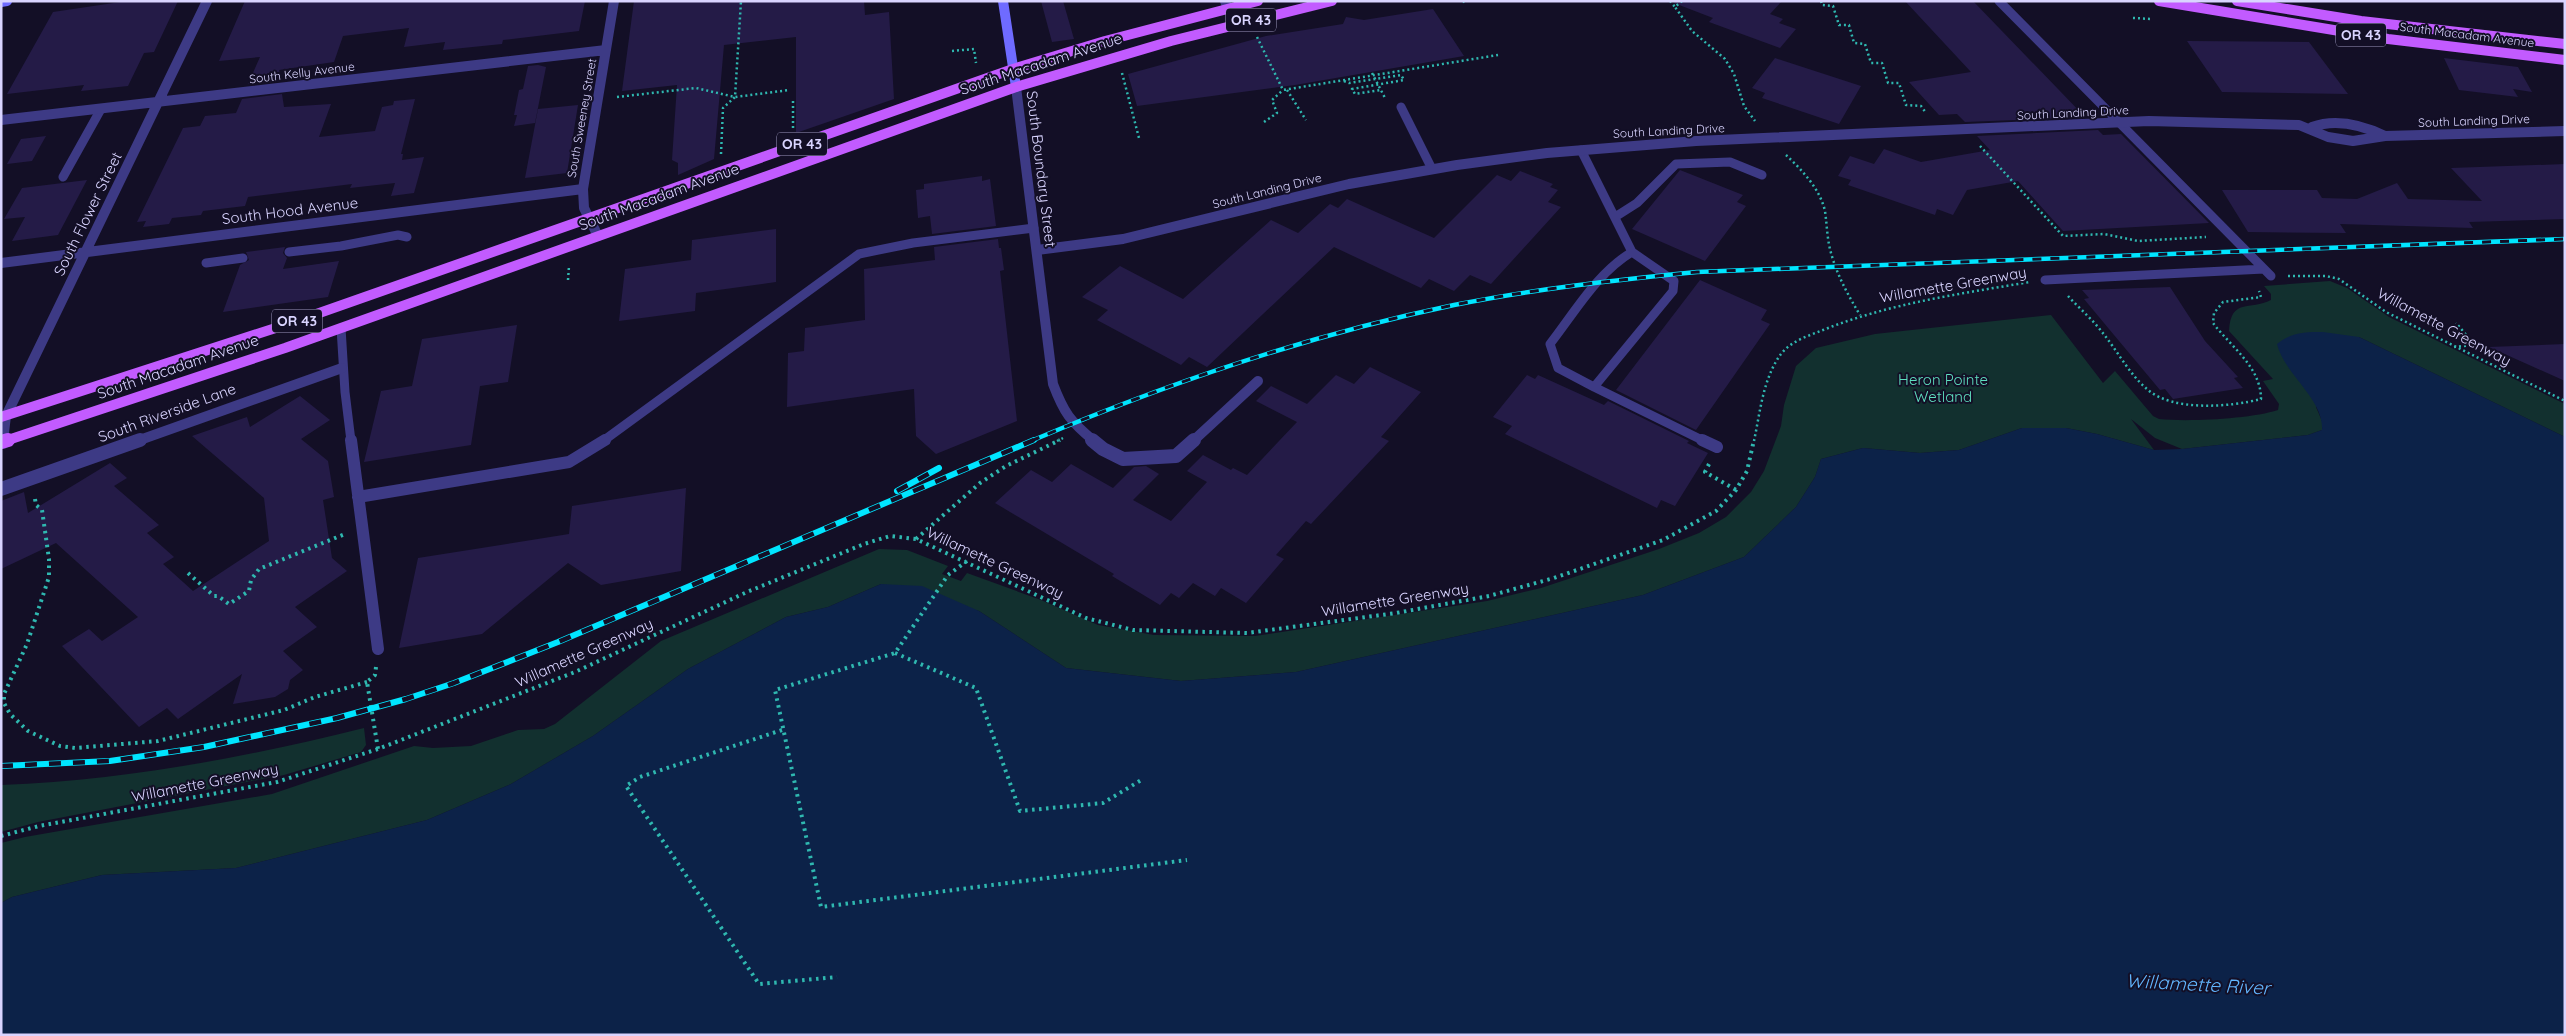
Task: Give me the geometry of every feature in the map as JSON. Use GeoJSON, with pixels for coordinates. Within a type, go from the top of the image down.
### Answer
{"type":"FeatureCollection","features":[{"type":"Feature","properties":{"kind":"main road","name":"South Macadam Avenue"},"geometry":{"type":"LineString","coordinates":[[4,417],[279,328],[589,217],[1014,69],[1226,5],[1258,1]]}},
{"type":"Feature","properties":{"kind":"main road","name":"South Macadam Avenue"},"geometry":{"type":"LineString","coordinates":[[2,442],[340,328],[1016,87],[1171,41],[1332,1]]}},
{"type":"Feature","properties":{"kind":"main road","name":"South Macadam Avenue"},"geometry":{"type":"LineString","coordinates":[[2159,1],[2388,39],[2565,60]]}},
{"type":"Feature","properties":{"kind":"main road","name":"South Macadam Avenue"},"geometry":{"type":"LineString","coordinates":[[2237,1],[2361,21],[2565,44]]}},
{"type":"Feature","properties":{"kind":"street"},"geometry":{"type":"LineString","coordinates":[[1,2],[6,1]]}},
{"type":"Feature","properties":{"kind":"street","name":"South Flower Street"},"geometry":{"type":"LineString","coordinates":[[2,442],[4,417],[207,1]]}},
{"type":"Feature","properties":{"kind":"street","name":"South Sweeney Street"},"geometry":{"type":"LineString","coordinates":[[598,236],[584,208],[583,189],[614,1]]}},
{"type":"Feature","properties":{"kind":"street","name":"South Boundary Street"},"geometry":{"type":"LineString","coordinates":[[1003,1],[1014,69],[1053,384],[1062,409],[1080,430],[1103,449],[1123,458],[1176,456],[1258,381]]}},
{"type":"Feature","properties":{"kind":"street","name":"South Kelly Avenue"},"geometry":{"type":"LineString","coordinates":[[1,120],[606,50]]}},
{"type":"Feature","properties":{"kind":"street","name":"South Landing Drive"},"geometry":{"type":"LineString","coordinates":[[1037,250],[1123,239],[1302,194],[1432,169],[1581,150],[1696,141],[2120,123],[2202,122],[2299,125],[2312,127],[2329,136],[2346,140],[2372,140],[2385,136],[2565,131]]}},
{"type":"Feature","properties":{"kind":"street","name":"South Landing Drive"},"geometry":{"type":"LineString","coordinates":[[2312,127],[2324,123],[2359,125],[2385,136]]}},
{"type":"Feature","properties":{"kind":"street","name":"South Hood Avenue"},"geometry":{"type":"LineString","coordinates":[[1,263],[583,189]]}},
{"type":"Feature","properties":{"kind":"street","name":"South Riverside Lane"},"geometry":{"type":"LineString","coordinates":[[1,489],[342,368]]}},
{"type":"Feature","properties":{"kind":"lane"},"geometry":{"type":"LineString","coordinates":[[1999,1],[2268,272]]}},
{"type":"Feature","properties":{"kind":"lane"},"geometry":{"type":"LineString","coordinates":[[1401,107],[1432,169]]}},
{"type":"Feature","properties":{"kind":"lane"},"geometry":{"type":"LineString","coordinates":[[63,177],[101,109]]}},
{"type":"Feature","properties":{"kind":"lane"},"geometry":{"type":"LineString","coordinates":[[1581,150],[1632,252],[1668,275],[1674,281],[1674,291],[1594,387]]}},
{"type":"Feature","properties":{"kind":"lane"},"geometry":{"type":"LineString","coordinates":[[1615,217],[1637,203],[1676,164],[1730,162],[1762,175]]}},
{"type":"Feature","properties":{"kind":"lane"},"geometry":{"type":"LineString","coordinates":[[358,497],[569,462],[590,450],[660,401],[859,254],[906,244],[1034,228]]}},
{"type":"Feature","properties":{"kind":"lane"},"geometry":{"type":"LineString","coordinates":[[289,252],[341,246],[398,235],[407,237]]}},
{"type":"Feature","properties":{"kind":"lane"},"geometry":{"type":"LineString","coordinates":[[1632,252],[1624,256],[1600,282],[1550,344],[1558,368],[1717,447]]}},
{"type":"Feature","properties":{"kind":"lane"},"geometry":{"type":"LineString","coordinates":[[206,263],[242,258]]}},
{"type":"Feature","properties":{"kind":"lane"},"geometry":{"type":"LineString","coordinates":[[2045,280],[2268,272]]}},
{"type":"Feature","properties":{"kind":"lane"},"geometry":{"type":"LineString","coordinates":[[340,328],[342,368],[378,649]]}},
{"type":"Feature","properties":{"kind":"path"},"geometry":{"type":"LineString","coordinates":[[720,172],[723,108],[735,97],[741,1]]}},
{"type":"Feature","properties":{"kind":"path"},"geometry":{"type":"LineString","coordinates":[[1463,1],[1468,4]]}},
{"type":"Feature","properties":{"kind":"path"},"geometry":{"type":"LineString","coordinates":[[1670,1],[1692,31],[1725,59],[1734,74],[1744,106],[1756,124]]}},
{"type":"Feature","properties":{"kind":"path"},"geometry":{"type":"LineString","coordinates":[[1675,7],[1682,1]]}},
{"type":"Feature","properties":{"kind":"path"},"geometry":{"type":"LineString","coordinates":[[1821,1],[1822,5],[1834,6],[1839,25],[1849,25],[1854,43],[1865,44],[1871,62],[1882,63],[1888,82],[1899,83],[1906,105],[1921,106],[1937,132]]}},
{"type":"Feature","properties":{"kind":"path"},"geometry":{"type":"LineString","coordinates":[[1257,37],[1283,90]]}},
{"type":"Feature","properties":{"kind":"path"},"geometry":{"type":"LineString","coordinates":[[952,51],[974,49],[976,67]]}},
{"type":"Feature","properties":{"kind":"path"},"geometry":{"type":"LineString","coordinates":[[1264,122],[1277,113],[1272,100],[1283,90],[1372,73],[1498,56]]}},
{"type":"Feature","properties":{"kind":"path"},"geometry":{"type":"LineString","coordinates":[[1342,80],[1349,83],[1375,79],[1401,74],[1404,80],[1378,84],[1360,87],[1352,89],[1354,94],[1381,90],[1378,84],[1375,79],[1372,73]]}},
{"type":"Feature","properties":{"kind":"path"},"geometry":{"type":"LineString","coordinates":[[1122,76],[1139,138]]}},
{"type":"Feature","properties":{"kind":"path"},"geometry":{"type":"LineString","coordinates":[[614,98],[696,88],[735,97],[789,90]]}},
{"type":"Feature","properties":{"kind":"path"},"geometry":{"type":"LineString","coordinates":[[1287,90],[1306,120]]}},
{"type":"Feature","properties":{"kind":"path"},"geometry":{"type":"LineString","coordinates":[[792,147],[793,101]]}},
{"type":"Feature","properties":{"kind":"path"},"geometry":{"type":"LineString","coordinates":[[1976,141],[2063,236],[2104,234],[2138,241],[2230,235]]}},
{"type":"Feature","properties":{"kind":"path","name":"Willamette Greenway"},"geometry":{"type":"LineString","coordinates":[[1783,153],[1807,179],[1823,204],[1828,242],[1848,297],[1860,315]]}},
{"type":"Feature","properties":{"kind":"path","name":"Willamette Greenway"},"geometry":{"type":"LineString","coordinates":[[1,836],[39,826],[277,782],[378,749],[575,672],[747,592],[864,544],[890,536],[916,539],[967,561],[1086,618],[1133,630],[1164,632],[1247,633],[1396,613],[1489,596],[1554,578],[1664,540],[1716,511],[1736,490],[1747,471],[1768,379],[1781,354],[1796,341],[1860,315],[1919,300],[2045,280],[2080,306],[2146,389],[2158,398],[2187,405],[2242,404],[2261,399],[2259,385],[2248,364],[2218,331],[2213,322],[2213,314],[2222,303],[2261,297],[2256,280],[2268,272],[2326,276],[2338,279],[2386,312],[2452,347],[2565,401]]}},
{"type":"Feature","properties":{"kind":"path"},"geometry":{"type":"LineString","coordinates":[[2452,347],[2475,345],[2456,324]]}},
{"type":"Feature","properties":{"kind":"path"},"geometry":{"type":"LineString","coordinates":[[916,539],[980,483],[1006,466],[1080,430]]}},
{"type":"Feature","properties":{"kind":"path"},"geometry":{"type":"LineString","coordinates":[[1717,447],[1705,472],[1736,490]]}},
{"type":"Feature","properties":{"kind":"path"},"geometry":{"type":"LineString","coordinates":[[32,478],[36,505],[42,510],[49,558],[49,577],[27,644],[8,682],[4,703],[10,714],[28,731],[60,746],[75,748],[158,742],[284,710],[316,697],[367,682],[374,675],[378,649]]}},
{"type":"Feature","properties":{"kind":"path"},"geometry":{"type":"LineString","coordinates":[[188,573],[214,596],[218,596],[229,604],[249,591],[252,580],[259,569],[297,556],[316,544],[337,537]]}},
{"type":"Feature","properties":{"kind":"path"},"geometry":{"type":"LineString","coordinates":[[967,561],[948,575],[894,653],[775,690],[821,907],[1186,860]]}},
{"type":"Feature","properties":{"kind":"path"},"geometry":{"type":"LineString","coordinates":[[894,653],[976,688],[1020,811],[1103,803],[1143,779]]}},
{"type":"Feature","properties":{"kind":"path"},"geometry":{"type":"LineString","coordinates":[[367,682],[378,749]]}},
{"type":"Feature","properties":{"kind":"path"},"geometry":{"type":"LineString","coordinates":[[782,730],[640,777],[626,786],[759,984],[837,977]]}},
{"type":"Feature","properties":{"kind":"green space","name":"Heron Pointe Wetland"},"geometry":{"type":"Polygon","coordinates":[[[2330,281],[2347,288],[2389,317],[2565,404],[2565,437],[2359,337],[2316,407],[2322,421],[2322,430],[2308,435],[2182,449],[2155,438],[2131,419],[2154,450],[2097,434],[2066,428],[2022,428],[1959,450],[1920,453],[1863,448],[1821,459],[1815,477],[1796,507],[1744,557],[1643,595],[1296,672],[1181,681],[1066,668],[979,611],[881,584],[828,607],[786,617],[688,669],[593,736],[511,784],[427,820],[236,868],[102,875],[12,897],[1,903],[1,843],[25,837],[272,794],[414,746],[433,748],[471,746],[518,730],[544,729],[555,724],[661,641],[879,549],[907,550],[948,566],[942,574],[961,581],[967,573],[1041,600],[1098,625],[1154,635],[1255,636],[1487,601],[1541,588],[1659,549],[1699,533],[1726,517],[1751,492],[1764,471],[1781,426],[1784,405],[1796,366],[1816,348],[1875,334],[2051,315],[2103,383],[2115,371],[2153,416],[2159,419],[2186,420],[2252,416],[2278,410],[2279,404],[2263,381],[2273,379],[2229,331],[2233,313],[2243,307],[2271,300],[2271,294],[2264,286],[2330,281]]]}},
{"type":"Feature","properties":{"kind":"green space"},"geometry":{"type":"Polygon","coordinates":[[[364,728],[366,745],[361,752],[284,775],[38,822],[1,832],[1,785],[93,778],[184,766],[274,749],[364,728]]]}},
{"type":"Feature","properties":{"kind":"water","name":"Willamette River"},"geometry":{"type":"Polygon","coordinates":[[[2323,332],[2359,337],[2565,437],[2565,1035],[1,1035],[1,903],[12,897],[102,875],[236,868],[427,820],[511,784],[593,736],[688,669],[786,617],[828,607],[881,584],[922,586],[979,611],[1066,668],[1181,681],[1296,672],[1643,595],[1744,557],[1796,507],[1815,477],[1821,459],[1863,448],[1920,453],[1959,450],[2022,428],[2066,428],[2097,434],[2154,450],[2182,449],[2308,435],[2322,430],[2321,419],[2310,397],[2287,366],[2277,344],[2293,335],[2323,332]]]}},
{"type":"Feature","properties":{"kind":"building"},"geometry":{"type":"Polygon","coordinates":[[[127,1],[178,1],[154,52],[144,53],[128,86],[81,91],[84,85],[7,94],[53,12],[127,1]]]}},
{"type":"Feature","properties":{"kind":"building"},"geometry":{"type":"Polygon","coordinates":[[[245,1],[585,1],[579,31],[503,40],[502,44],[443,50],[445,42],[404,47],[409,28],[343,36],[334,62],[279,70],[281,81],[248,84],[260,57],[219,61],[245,1]]]}},
{"type":"Feature","properties":{"kind":"building"},"geometry":{"type":"Polygon","coordinates":[[[634,1],[864,1],[865,15],[889,12],[894,99],[796,133],[796,37],[724,45],[714,159],[678,175],[678,163],[672,160],[677,85],[622,91],[634,1]]]}},
{"type":"Feature","properties":{"kind":"building"},"geometry":{"type":"Polygon","coordinates":[[[1041,1],[1063,1],[1074,39],[1052,42],[1041,1]]]}},
{"type":"Feature","properties":{"kind":"building"},"geometry":{"type":"Polygon","coordinates":[[[1675,1],[1782,1],[1770,14],[1783,19],[1779,23],[1796,29],[1780,48],[1709,22],[1713,18],[1674,3],[1675,1]]]}},
{"type":"Feature","properties":{"kind":"building"},"geometry":{"type":"Polygon","coordinates":[[[1905,1],[1973,1],[2085,117],[1965,122],[1957,114],[1939,115],[1909,82],[1971,72],[1905,1]]]}},
{"type":"Feature","properties":{"kind":"building"},"geometry":{"type":"Polygon","coordinates":[[[1433,9],[1464,56],[1295,85],[1137,106],[1128,74],[1266,36],[1343,24],[1346,17],[1364,20],[1433,9]]]}},
{"type":"Feature","properties":{"kind":"building"},"geometry":{"type":"Polygon","coordinates":[[[2187,41],[2309,42],[2348,94],[2222,92],[2187,41]]]}},
{"type":"Feature","properties":{"kind":"building"},"geometry":{"type":"Polygon","coordinates":[[[1775,58],[1861,86],[1839,124],[1762,98],[1765,93],[1752,88],[1775,58]]]}},
{"type":"Feature","properties":{"kind":"building"},"geometry":{"type":"Polygon","coordinates":[[[2444,58],[2518,67],[2532,92],[2513,89],[2518,97],[2459,90],[2444,58]]]}},
{"type":"Feature","properties":{"kind":"building"},"geometry":{"type":"Polygon","coordinates":[[[538,65],[546,67],[535,123],[514,126],[517,115],[514,115],[519,90],[523,89],[528,66],[538,65]]]}},
{"type":"Feature","properties":{"kind":"building"},"geometry":{"type":"Polygon","coordinates":[[[282,94],[284,107],[331,104],[319,137],[375,131],[382,107],[393,105],[394,101],[415,99],[401,154],[403,154],[402,160],[424,157],[414,193],[391,196],[395,183],[350,188],[352,184],[248,197],[245,206],[203,211],[201,215],[172,218],[169,224],[143,227],[146,221],[137,222],[183,128],[200,126],[205,116],[236,113],[242,99],[282,94]]]}},
{"type":"Feature","properties":{"kind":"building"},"geometry":{"type":"Polygon","coordinates":[[[578,105],[567,173],[525,178],[538,109],[578,105]]]}},
{"type":"Feature","properties":{"kind":"building"},"geometry":{"type":"Polygon","coordinates":[[[2098,130],[2103,135],[2121,134],[2209,223],[2063,231],[2018,181],[1967,190],[1953,215],[1937,209],[1935,215],[1848,185],[1851,180],[1838,176],[1850,156],[1874,164],[1884,149],[1921,162],[1990,150],[1977,136],[2098,130]]]}},
{"type":"Feature","properties":{"kind":"building"},"geometry":{"type":"Polygon","coordinates":[[[46,136],[32,161],[7,164],[21,139],[46,136]]]}},
{"type":"Feature","properties":{"kind":"building"},"geometry":{"type":"Polygon","coordinates":[[[2565,164],[2565,219],[2469,222],[2473,228],[2340,224],[2346,233],[2248,232],[2222,190],[2317,190],[2322,198],[2357,199],[2397,183],[2408,199],[2482,201],[2451,168],[2565,164]]]}},
{"type":"Feature","properties":{"kind":"building"},"geometry":{"type":"Polygon","coordinates":[[[1680,170],[1743,195],[1737,202],[1746,206],[1705,261],[1632,229],[1680,170]]]}},
{"type":"Feature","properties":{"kind":"building"},"geometry":{"type":"Polygon","coordinates":[[[1520,171],[1553,184],[1550,187],[1558,190],[1548,202],[1561,207],[1491,284],[1470,275],[1454,291],[1429,279],[1421,288],[1334,247],[1207,367],[1189,357],[1181,365],[1097,320],[1108,310],[1082,297],[1120,266],[1183,299],[1271,220],[1298,233],[1330,204],[1338,208],[1347,199],[1434,238],[1497,175],[1511,181],[1520,171]]]}},
{"type":"Feature","properties":{"kind":"building"},"geometry":{"type":"Polygon","coordinates":[[[982,176],[982,181],[990,179],[996,226],[932,234],[930,216],[918,218],[916,190],[924,189],[924,184],[982,176]]]}},
{"type":"Feature","properties":{"kind":"building"},"geometry":{"type":"Polygon","coordinates":[[[87,180],[58,235],[12,241],[25,217],[4,219],[22,188],[87,180]]]}},
{"type":"Feature","properties":{"kind":"building"},"geometry":{"type":"Polygon","coordinates":[[[776,229],[776,282],[696,293],[695,311],[619,321],[625,269],[691,260],[692,240],[776,229]]]}},
{"type":"Feature","properties":{"kind":"building"},"geometry":{"type":"Polygon","coordinates":[[[998,239],[1004,270],[1000,271],[1017,421],[936,454],[916,436],[914,389],[787,407],[788,353],[804,351],[805,328],[865,320],[864,269],[935,260],[934,247],[998,239]]]}},
{"type":"Feature","properties":{"kind":"building"},"geometry":{"type":"Polygon","coordinates":[[[285,247],[283,253],[287,258],[283,269],[339,261],[328,297],[223,312],[240,265],[249,260],[246,252],[285,247]]]}},
{"type":"Feature","properties":{"kind":"building"},"geometry":{"type":"Polygon","coordinates":[[[1700,280],[1767,310],[1761,320],[1770,324],[1696,430],[1616,390],[1700,280]]]}},
{"type":"Feature","properties":{"kind":"building"},"geometry":{"type":"Polygon","coordinates":[[[2170,287],[2205,341],[2238,377],[2234,378],[2243,388],[2173,399],[2165,389],[2160,390],[2114,335],[2084,299],[2089,298],[2082,290],[2170,287]]]}},
{"type":"Feature","properties":{"kind":"building"},"geometry":{"type":"Polygon","coordinates":[[[517,325],[508,382],[480,386],[471,445],[364,462],[381,391],[412,386],[422,339],[517,325]]]}},
{"type":"Feature","properties":{"kind":"building"},"geometry":{"type":"Polygon","coordinates":[[[2565,344],[2565,381],[2489,347],[2565,344]]]}},
{"type":"Feature","properties":{"kind":"building"},"geometry":{"type":"Polygon","coordinates":[[[1370,367],[1421,392],[1381,437],[1389,441],[1311,524],[1306,521],[1276,555],[1284,559],[1246,603],[1221,588],[1215,596],[1193,583],[1179,598],[1171,593],[1160,605],[1112,576],[1114,574],[995,503],[1031,470],[1052,482],[1071,464],[1113,488],[1134,467],[1146,466],[1159,474],[1133,500],[1171,521],[1207,482],[1187,471],[1203,455],[1231,470],[1233,468],[1247,475],[1297,422],[1256,401],[1271,386],[1307,404],[1336,375],[1354,384],[1370,367]]]}},
{"type":"Feature","properties":{"kind":"building"},"geometry":{"type":"Polygon","coordinates":[[[1527,375],[1535,379],[1538,375],[1604,405],[1608,401],[1689,441],[1687,443],[1708,453],[1675,506],[1661,500],[1657,508],[1505,434],[1512,426],[1493,417],[1527,375]]]}},
{"type":"Feature","properties":{"kind":"building"},"geometry":{"type":"Polygon","coordinates":[[[300,396],[330,420],[301,439],[328,461],[334,497],[323,500],[332,558],[347,571],[295,607],[317,627],[283,651],[303,670],[290,680],[288,689],[275,697],[233,704],[242,674],[178,719],[167,708],[139,727],[62,646],[89,629],[102,641],[138,617],[56,543],[1,569],[1,501],[24,492],[28,513],[110,463],[127,478],[114,486],[159,525],[147,533],[174,557],[163,564],[193,591],[269,541],[264,498],[192,436],[247,417],[250,427],[300,396]]]}},
{"type":"Feature","properties":{"kind":"building"},"geometry":{"type":"Polygon","coordinates":[[[686,488],[681,571],[601,585],[568,563],[482,634],[399,648],[418,558],[569,534],[572,506],[686,488]]]}},
{"type":"Feature","properties":{"kind":"railway"},"geometry":{"type":"LineString","coordinates":[[1031,441],[1134,400],[1240,362],[1400,317],[1514,294],[1697,272],[2565,239]]}},
{"type":"Feature","properties":{"kind":"railway"},"geometry":{"type":"LineString","coordinates":[[1,766],[110,761],[204,747],[337,718],[406,699],[454,683],[558,642],[1034,440]]}},
{"type":"Feature","properties":{"kind":"railway"},"geometry":{"type":"LineString","coordinates":[[897,491],[939,468]]}}]}
